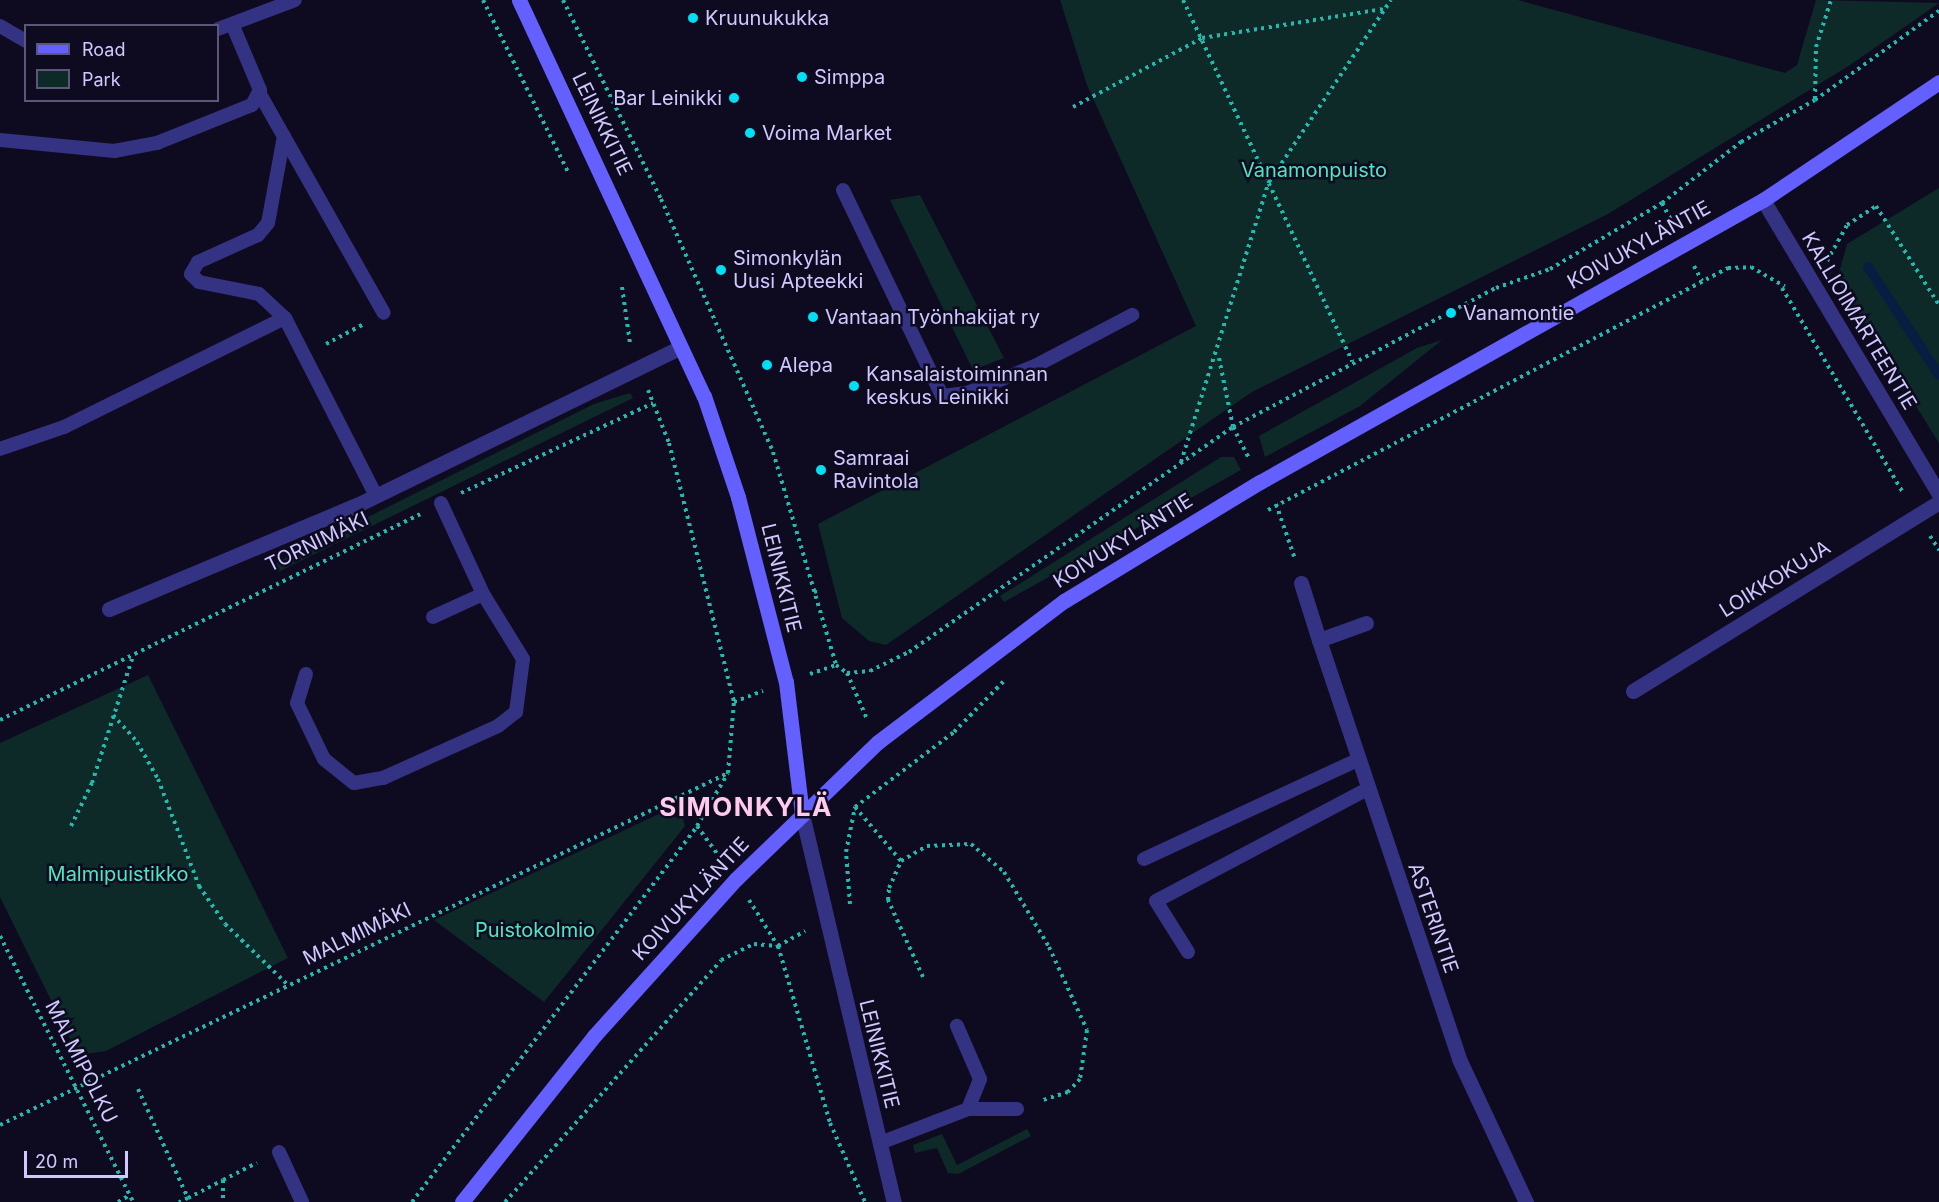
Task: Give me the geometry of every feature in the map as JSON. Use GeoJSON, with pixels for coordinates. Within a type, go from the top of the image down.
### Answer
{"type":"FeatureCollection","features":[{"type":"Feature","properties":{"kind":"main road","name":"LEINIKKITIE"},"geometry":{"type":"LineString","coordinates":[[519,0],[681,347],[738,497],[786,682],[802,814]]}},
{"type":"Feature","properties":{"kind":"main road","name":"KOIVUKYLÄNTIE"},"geometry":{"type":"LineString","coordinates":[[462,1202],[594,1036],[736,879],[878,742],[1064,601],[1260,482],[1763,200],[1939,82]]}},
{"type":"Feature","properties":{"kind":"street","name":"KALLIOIMARTEENTIE"},"geometry":{"type":"LineString","coordinates":[[1763,200],[1804,274],[1939,494]]}},
{"type":"Feature","properties":{"kind":"street","name":"TORNIMÄKI"},"geometry":{"type":"LineString","coordinates":[[109,609],[376,496],[681,347]]}},
{"type":"Feature","properties":{"kind":"street","name":"LOIKKOKUJA"},"geometry":{"type":"LineString","coordinates":[[1633,691],[1939,502]]}},
{"type":"Feature","properties":{"kind":"street","name":"ASTERINTIE"},"geometry":{"type":"LineString","coordinates":[[1301,583],[1366,790],[1459,1059],[1526,1202]]}},
{"type":"Feature","properties":{"kind":"street"},"geometry":{"type":"LineString","coordinates":[[1319,640],[1366,623]]}},
{"type":"Feature","properties":{"kind":"street","name":"LEINIKKITIE"},"geometry":{"type":"LineString","coordinates":[[802,814],[894,1202]]}},
{"type":"Feature","properties":{"kind":"lane"},"geometry":{"type":"LineString","coordinates":[[219,29],[233,26],[295,0]]}},
{"type":"Feature","properties":{"kind":"lane"},"geometry":{"type":"LineString","coordinates":[[0,26],[24,40]]}},
{"type":"Feature","properties":{"kind":"lane"},"geometry":{"type":"LineString","coordinates":[[233,26],[261,96],[384,313]]}},
{"type":"Feature","properties":{"kind":"lane"},"geometry":{"type":"LineString","coordinates":[[0,140],[114,152],[157,143],[252,105],[261,96]]}},
{"type":"Feature","properties":{"kind":"lane"},"geometry":{"type":"LineString","coordinates":[[284,136],[268,223],[258,236],[198,262],[191,274],[200,282],[259,294],[285,318],[376,496]]}},
{"type":"Feature","properties":{"kind":"lane"},"geometry":{"type":"LineString","coordinates":[[843,190],[942,396],[968,393],[1035,366],[1132,315]]}},
{"type":"Feature","properties":{"kind":"lane"},"geometry":{"type":"LineString","coordinates":[[0,449],[64,427],[285,318]]}},
{"type":"Feature","properties":{"kind":"lane"},"geometry":{"type":"LineString","coordinates":[[306,674],[297,703],[324,759],[354,783],[393,773],[498,726],[516,711],[523,659],[483,594],[441,503]]}},
{"type":"Feature","properties":{"kind":"lane"},"geometry":{"type":"LineString","coordinates":[[434,617],[483,594]]}},
{"type":"Feature","properties":{"kind":"lane"},"geometry":{"type":"LineString","coordinates":[[1144,859],[1357,759]]}},
{"type":"Feature","properties":{"kind":"lane"},"geometry":{"type":"LineString","coordinates":[[1188,952],[1156,901],[1366,790]]}},
{"type":"Feature","properties":{"kind":"lane"},"geometry":{"type":"LineString","coordinates":[[957,1026],[980,1079],[968,1108]]}},
{"type":"Feature","properties":{"kind":"lane"},"geometry":{"type":"LineString","coordinates":[[880,1143],[968,1108],[1017,1109]]}},
{"type":"Feature","properties":{"kind":"lane"},"geometry":{"type":"LineString","coordinates":[[279,1152],[302,1202]]}},
{"type":"Feature","properties":{"kind":"path"},"geometry":{"type":"LineString","coordinates":[[563,0],[662,199],[773,452],[836,665]]}},
{"type":"Feature","properties":{"kind":"path"},"geometry":{"type":"LineString","coordinates":[[1184,0],[1352,361]]}},
{"type":"Feature","properties":{"kind":"path"},"geometry":{"type":"LineString","coordinates":[[1181,462],[1218,356],[1269,182],[1391,0]]}},
{"type":"Feature","properties":{"kind":"path"},"geometry":{"type":"LineString","coordinates":[[1815,100],[1816,47],[1831,0]]}},
{"type":"Feature","properties":{"kind":"path"},"geometry":{"type":"LineString","coordinates":[[1073,107],[1202,38],[1385,9]]}},
{"type":"Feature","properties":{"kind":"path"},"geometry":{"type":"LineString","coordinates":[[1782,288],[1831,259],[1847,225],[1876,206],[1939,305]]}},
{"type":"Feature","properties":{"kind":"path"},"geometry":{"type":"LineString","coordinates":[[1256,516],[1728,268],[1751,267],[1782,288],[1939,550]]}},
{"type":"Feature","properties":{"kind":"path"},"geometry":{"type":"LineString","coordinates":[[304,356],[384,313]]}},
{"type":"Feature","properties":{"kind":"path"},"geometry":{"type":"LineString","coordinates":[[1218,356],[1233,427],[1260,482],[1276,505],[1301,583]]}},
{"type":"Feature","properties":{"kind":"path","name":"TORNIMÄKI"},"geometry":{"type":"LineString","coordinates":[[0,720],[441,503],[653,403]]}},
{"type":"Feature","properties":{"kind":"path"},"geometry":{"type":"LineString","coordinates":[[814,592],[820,590]]}},
{"type":"Feature","properties":{"kind":"path"},"geometry":{"type":"LineString","coordinates":[[71,826],[92,783],[133,655]]}},
{"type":"Feature","properties":{"kind":"path"},"geometry":{"type":"LineString","coordinates":[[895,776],[970,718],[1013,670]]}},
{"type":"Feature","properties":{"kind":"path"},"geometry":{"type":"LineString","coordinates":[[113,715],[137,742],[158,779],[199,886],[225,924],[287,984]]}},
{"type":"Feature","properties":{"kind":"path","name":"MALMIMÄKI"},"geometry":{"type":"LineString","coordinates":[[0,1125],[76,1086],[728,772]]}},
{"type":"Feature","properties":{"kind":"path"},"geometry":{"type":"LineString","coordinates":[[855,807],[901,861]]}},
{"type":"Feature","properties":{"kind":"path"},"geometry":{"type":"LineString","coordinates":[[697,826],[736,879],[778,946],[830,1123],[865,1202]]}},
{"type":"Feature","properties":{"kind":"path"},"geometry":{"type":"LineString","coordinates":[[923,977],[888,900],[901,861],[946,842],[983,851],[1004,872],[1054,957],[1087,1030],[1087,1053],[1080,1079],[1068,1092],[1017,1109]]}},
{"type":"Feature","properties":{"kind":"path","name":"MALMIPOLKU"},"geometry":{"type":"LineString","coordinates":[[0,936],[134,1202]]}},
{"type":"Feature","properties":{"kind":"path"},"geometry":{"type":"LineString","coordinates":[[505,1202],[721,960],[754,944],[778,946]]}},
{"type":"Feature","properties":{"kind":"path"},"geometry":{"type":"LineString","coordinates":[[138,1089],[188,1198]]}},
{"type":"Feature","properties":{"kind":"path"},"geometry":{"type":"LineString","coordinates":[[179,1202],[279,1152]]}},
{"type":"Feature","properties":{"kind":"path"},"geometry":{"type":"LineString","coordinates":[[223,1180],[223,1202]]}},
{"type":"Feature","properties":{"kind":"path"},"geometry":{"type":"LineString","coordinates":[[118,1202],[130,1195]]}},
{"type":"Feature","properties":{"kind":"green space","name":"Vanamonpuisto"},"geometry":{"type":"Polygon","coordinates":[[[1060,0],[1518,0],[1785,73],[1797,65],[1816,0],[1939,3],[1850,65],[1608,214],[1252,392],[886,645],[869,641],[842,618],[818,524],[1196,326],[1087,85],[1060,0]]]}},
{"type":"Feature","properties":{"kind":"green space"},"geometry":{"type":"Polygon","coordinates":[[[1939,188],[1939,443],[1837,280],[1847,244],[1939,188]]]}},
{"type":"Feature","properties":{"kind":"green space"},"geometry":{"type":"Polygon","coordinates":[[[920,195],[1004,358],[973,370],[890,200],[920,195]]]}},
{"type":"Feature","properties":{"kind":"green space"},"geometry":{"type":"Polygon","coordinates":[[[1442,340],[1360,406],[1265,457],[1259,436],[1417,348],[1442,340]]]}},
{"type":"Feature","properties":{"kind":"green space"},"geometry":{"type":"Polygon","coordinates":[[[630,393],[633,398],[278,572],[272,565],[594,404],[630,393]]]}},
{"type":"Feature","properties":{"kind":"green space"},"geometry":{"type":"Polygon","coordinates":[[[1221,457],[1234,457],[1241,470],[1004,602],[1000,596],[1221,457]]]}},
{"type":"Feature","properties":{"kind":"green space","name":"Malmipuistikko"},"geometry":{"type":"Polygon","coordinates":[[[148,675],[288,958],[106,1051],[78,1055],[0,897],[0,743],[148,675]]]}},
{"type":"Feature","properties":{"kind":"green space","name":"Puistokolmio"},"geometry":{"type":"Polygon","coordinates":[[[661,813],[683,819],[685,826],[544,1002],[434,920],[661,813]]]}},
{"type":"Feature","properties":{"kind":"green space"},"geometry":{"type":"Polygon","coordinates":[[[1027,1129],[1031,1136],[958,1174],[948,1173],[937,1148],[915,1153],[913,1145],[942,1134],[957,1165],[1027,1129]]]}},
{"type":"Feature","properties":{"kind":"waterway"},"geometry":{"type":"LineString","coordinates":[[1868,267],[1939,375]]}},
{"type":"Feature","properties":{"kind":"place","name":"Kruunukukka"},"geometry":{"type":"Point","coordinates":[693,18]}},
{"type":"Feature","properties":{"kind":"place","name":"Simppa"},"geometry":{"type":"Point","coordinates":[802,77]}},
{"type":"Feature","properties":{"kind":"place","name":"Bar Leinikki"},"geometry":{"type":"Point","coordinates":[734,98]}},
{"type":"Feature","properties":{"kind":"place","name":"Voima Market"},"geometry":{"type":"Point","coordinates":[750,133]}},
{"type":"Feature","properties":{"kind":"place","name":"Simonkylän Uusi Apteekki"},"geometry":{"type":"Point","coordinates":[721,270]}},
{"type":"Feature","properties":{"kind":"place","name":"Vanamontie"},"geometry":{"type":"Point","coordinates":[1451,313]}},
{"type":"Feature","properties":{"kind":"place","name":"Vantaan Työnhakijat ry"},"geometry":{"type":"Point","coordinates":[813,317]}},
{"type":"Feature","properties":{"kind":"place","name":"Alepa"},"geometry":{"type":"Point","coordinates":[767,365]}},
{"type":"Feature","properties":{"kind":"place","name":"Kansalaistoiminnan keskus Leinikki"},"geometry":{"type":"Point","coordinates":[854,386]}},
{"type":"Feature","properties":{"kind":"place","name":"Samraai Ravintola"},"geometry":{"type":"Point","coordinates":[821,470]}},
{"type":"Feature","properties":{"kind":"district","name":"SIMONKYLÄ"},"geometry":{"type":"Point","coordinates":[746,807]}}]}
